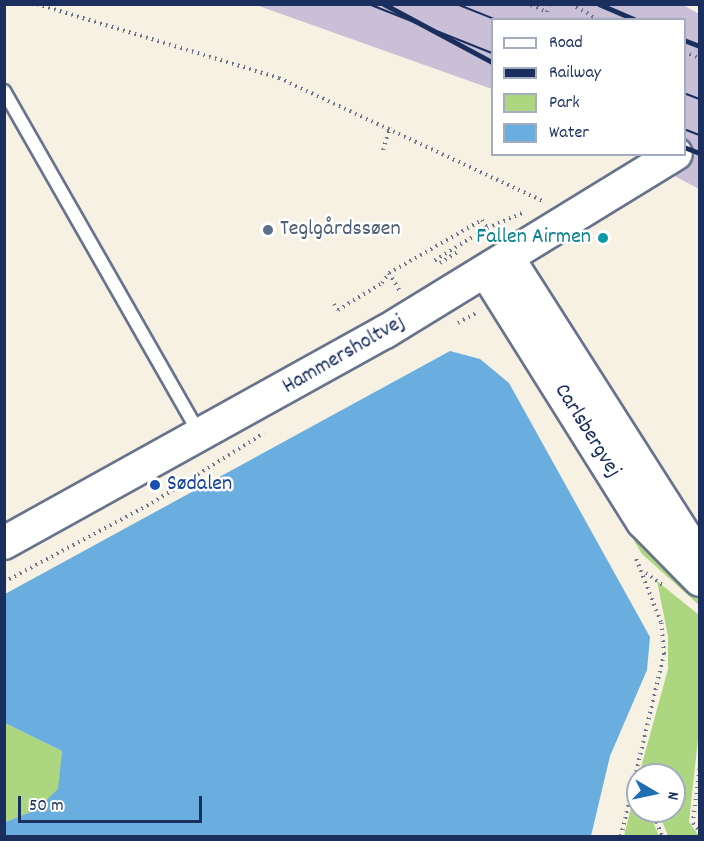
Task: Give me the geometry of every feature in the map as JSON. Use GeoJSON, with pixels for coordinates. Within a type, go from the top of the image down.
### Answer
{"type":"FeatureCollection","features":[{"type":"Feature","properties":{"kind":"street"},"geometry":{"type":"LineString","coordinates":[[686,149],[699,141]]}},
{"type":"Feature","properties":{"kind":"street","name":"Hammersholtvej"},"geometry":{"type":"LineString","coordinates":[[4,543],[202,436],[497,265],[558,211],[672,156]]}},
{"type":"Feature","properties":{"kind":"street","name":"Carlsbergvej"},"geometry":{"type":"LineString","coordinates":[[497,265],[699,559]]}},
{"type":"Feature","properties":{"kind":"street","name":"Carlsbergvej"},"geometry":{"type":"LineString","coordinates":[[497,265],[643,522],[699,580]]}},
{"type":"Feature","properties":{"kind":"lane"},"geometry":{"type":"LineString","coordinates":[[4,91],[202,436]]}},
{"type":"Feature","properties":{"kind":"path"},"geometry":{"type":"LineString","coordinates":[[37,4],[279,78],[390,127],[558,211]]}},
{"type":"Feature","properties":{"kind":"path"},"geometry":{"type":"LineString","coordinates":[[531,5],[547,12],[549,4]]}},
{"type":"Feature","properties":{"kind":"path"},"geometry":{"type":"LineString","coordinates":[[571,4],[596,18]]}},
{"type":"Feature","properties":{"kind":"path"},"geometry":{"type":"LineString","coordinates":[[383,150],[390,127]]}},
{"type":"Feature","properties":{"kind":"path"},"geometry":{"type":"LineString","coordinates":[[535,207],[558,211]]}},
{"type":"Feature","properties":{"kind":"path"},"geometry":{"type":"LineString","coordinates":[[432,262],[487,228],[525,212]]}},
{"type":"Feature","properties":{"kind":"path"},"geometry":{"type":"LineString","coordinates":[[334,304],[338,310],[382,283],[389,273],[482,220],[487,228]]}},
{"type":"Feature","properties":{"kind":"path"},"geometry":{"type":"LineString","coordinates":[[389,273],[400,291]]}},
{"type":"Feature","properties":{"kind":"path"},"geometry":{"type":"LineString","coordinates":[[453,326],[480,311],[484,320]]}},
{"type":"Feature","properties":{"kind":"path"},"geometry":{"type":"LineString","coordinates":[[4,582],[152,503],[271,429]]}},
{"type":"Feature","properties":{"kind":"path"},"geometry":{"type":"LineString","coordinates":[[633,553],[661,622],[664,654],[638,763]]}},
{"type":"Feature","properties":{"kind":"path"},"geometry":{"type":"LineString","coordinates":[[699,763],[693,823],[699,832]]}},
{"type":"Feature","properties":{"kind":"path"},"geometry":{"type":"LineString","coordinates":[[621,837],[626,815]]}},
{"type":"Feature","properties":{"kind":"path"},"geometry":{"type":"LineString","coordinates":[[657,823],[663,837]]}},
{"type":"Feature","properties":{"kind":"shaded area"},"geometry":{"type":"Polygon","coordinates":[[[256,5],[683,5],[699,14],[699,189],[637,156],[686,156],[686,18],[491,18],[491,89],[256,5]]]}},
{"type":"Feature","properties":{"kind":"green space"},"geometry":{"type":"Polygon","coordinates":[[[576,444],[699,600],[699,605],[642,554],[576,444]]]}},
{"type":"Feature","properties":{"kind":"green space"},"geometry":{"type":"Polygon","coordinates":[[[657,581],[699,615],[699,730],[689,822],[699,836],[668,836],[663,823],[686,823],[686,763],[642,763],[668,669],[668,636],[657,581]]]}},
{"type":"Feature","properties":{"kind":"green space"},"geometry":{"type":"Polygon","coordinates":[[[5,723],[62,751],[59,789],[36,810],[5,822],[5,723]]]}},
{"type":"Feature","properties":{"kind":"green space"},"geometry":{"type":"Polygon","coordinates":[[[627,823],[653,823],[659,836],[624,836],[627,823]]]}},
{"type":"Feature","properties":{"kind":"water"},"geometry":{"type":"Polygon","coordinates":[[[450,351],[480,359],[509,383],[650,637],[647,670],[610,756],[591,836],[5,836],[5,822],[36,810],[58,789],[62,751],[5,723],[5,594],[450,351]]]}},
{"type":"Feature","properties":{"kind":"tram line"},"geometry":{"type":"LineString","coordinates":[[369,4],[491,53]]}},
{"type":"Feature","properties":{"kind":"tram line"},"geometry":{"type":"LineString","coordinates":[[457,4],[492,18]]}},
{"type":"Feature","properties":{"kind":"tram line"},"geometry":{"type":"LineString","coordinates":[[686,94],[700,99]]}},
{"type":"Feature","properties":{"kind":"tram line"},"geometry":{"type":"LineString","coordinates":[[686,130],[700,135]]}},
{"type":"Feature","properties":{"kind":"railway"},"geometry":{"type":"LineString","coordinates":[[384,4],[491,61]]}},
{"type":"Feature","properties":{"kind":"railway"},"geometry":{"type":"LineString","coordinates":[[599,4],[631,18]]}},
{"type":"Feature","properties":{"kind":"railway"},"geometry":{"type":"LineString","coordinates":[[686,41],[700,46]]}},
{"type":"Feature","properties":{"kind":"railway"},"geometry":{"type":"LineString","coordinates":[[686,148],[700,153]]}},
{"type":"Feature","properties":{"kind":"place","name":"Teglgårdssøen"},"geometry":{"type":"Point","coordinates":[268,230]}},
{"type":"Feature","properties":{"kind":"place","name":"Fallen Airmen"},"geometry":{"type":"Point","coordinates":[603,238]}},
{"type":"Feature","properties":{"kind":"place","name":"Sødalen"},"geometry":{"type":"Point","coordinates":[155,485]}}]}
